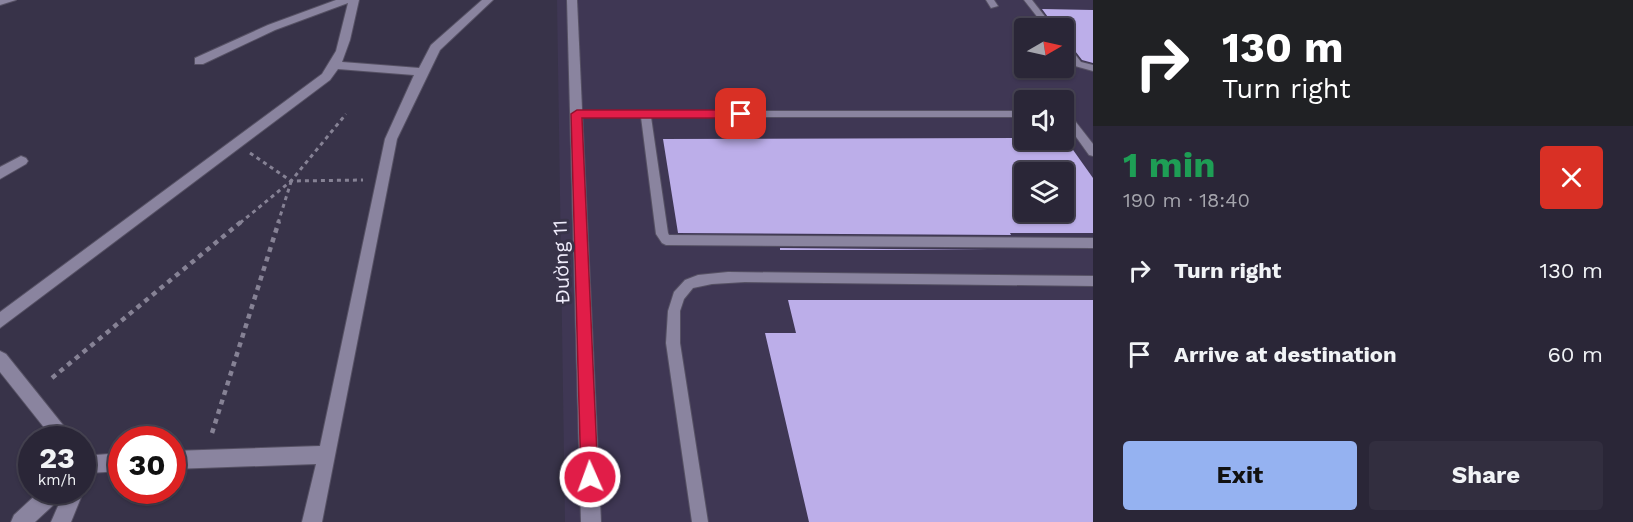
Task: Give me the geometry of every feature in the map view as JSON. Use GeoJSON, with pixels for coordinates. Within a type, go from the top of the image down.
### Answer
{"type":"FeatureCollection","features":[{"type":"Feature","properties":{"kind":"street"},"geometry":{"type":"LineString","coordinates":[[0,2],[11,0]]}},
{"type":"Feature","properties":{"kind":"street"},"geometry":{"type":"LineString","coordinates":[[199,61],[304,12],[346,0]]}},
{"type":"Feature","properties":{"kind":"street"},"geometry":{"type":"LineString","coordinates":[[0,321],[319,83],[331,72],[335,64],[354,0]]}},
{"type":"Feature","properties":{"kind":"street"},"geometry":{"type":"LineString","coordinates":[[312,522],[391,139],[435,48],[488,0]]}},
{"type":"Feature","properties":{"kind":"street","name":"Đường 11"},"geometry":{"type":"LineString","coordinates":[[572,0],[591,522]]}},
{"type":"Feature","properties":{"kind":"street"},"geometry":{"type":"LineString","coordinates":[[335,64],[415,70],[420,72],[421,76]]}},
{"type":"Feature","properties":{"kind":"street"},"geometry":{"type":"LineString","coordinates":[[0,174],[21,161]]}},
{"type":"Feature","properties":{"kind":"street"},"geometry":{"type":"LineString","coordinates":[[0,359],[55,426]]}},
{"type":"Feature","properties":{"kind":"street"},"geometry":{"type":"LineString","coordinates":[[186,459],[327,454]]}},
{"type":"Feature","properties":{"kind":"street"},"geometry":{"type":"LineString","coordinates":[[21,522],[41,504]]}},
{"type":"Feature","properties":{"kind":"street"},"geometry":{"type":"LineString","coordinates":[[61,522],[69,504]]}},
{"type":"Feature","properties":{"kind":"lane"},"geometry":{"type":"LineString","coordinates":[[1028,0],[1042,18]]}},
{"type":"Feature","properties":{"kind":"lane"},"geometry":{"type":"LineString","coordinates":[[1074,59],[1078,64],[1093,68]]}},
{"type":"Feature","properties":{"kind":"lane"},"geometry":{"type":"LineString","coordinates":[[577,114],[1014,114]]}},
{"type":"Feature","properties":{"kind":"lane"},"geometry":{"type":"LineString","coordinates":[[646,114],[662,234],[666,240],[1093,243]]}},
{"type":"Feature","properties":{"kind":"lane"},"geometry":{"type":"LineString","coordinates":[[1074,127],[1093,152]]}},
{"type":"Feature","properties":{"kind":"lane"},"geometry":{"type":"LineString","coordinates":[[700,522],[673,343],[673,314],[679,295],[688,285],[703,279],[777,278],[1093,281]]}},
{"type":"Feature","properties":{"kind":"path"},"geometry":{"type":"LineString","coordinates":[[52,378],[291,181],[346,114]]}},
{"type":"Feature","properties":{"kind":"path"},"geometry":{"type":"LineString","coordinates":[[249,153],[291,181],[363,180]]}},
{"type":"Feature","properties":{"kind":"path"},"geometry":{"type":"LineString","coordinates":[[212,433],[291,181]]}},
{"type":"Feature","properties":{"kind":"shaded area"},"geometry":{"type":"Polygon","coordinates":[[[557,0],[1093,0],[1093,522],[565,522],[557,0]]]}},
{"type":"Feature","properties":{"kind":"building"},"geometry":{"type":"Polygon","coordinates":[[[1042,9],[1093,10],[1093,63],[1082,60],[1074,50],[1074,18],[1049,18],[1042,9]]]}},
{"type":"Feature","properties":{"kind":"building"},"geometry":{"type":"Polygon","coordinates":[[[1014,138],[1014,150],[1073,150],[1093,178],[1093,233],[1010,233],[1011,235],[678,233],[663,139],[1014,138]]]}},
{"type":"Feature","properties":{"kind":"building"},"geometry":{"type":"Polygon","coordinates":[[[780,248],[988,250],[780,250],[780,248]]]}},
{"type":"Feature","properties":{"kind":"building"},"geometry":{"type":"Polygon","coordinates":[[[788,300],[1093,300],[1093,522],[809,522],[765,333],[796,333],[788,300]]]}},
{"type":"Feature","properties":{"kind":"route"},"geometry":{"type":"LineString","coordinates":[[590,477],[577,114],[741,114]]}}]}
